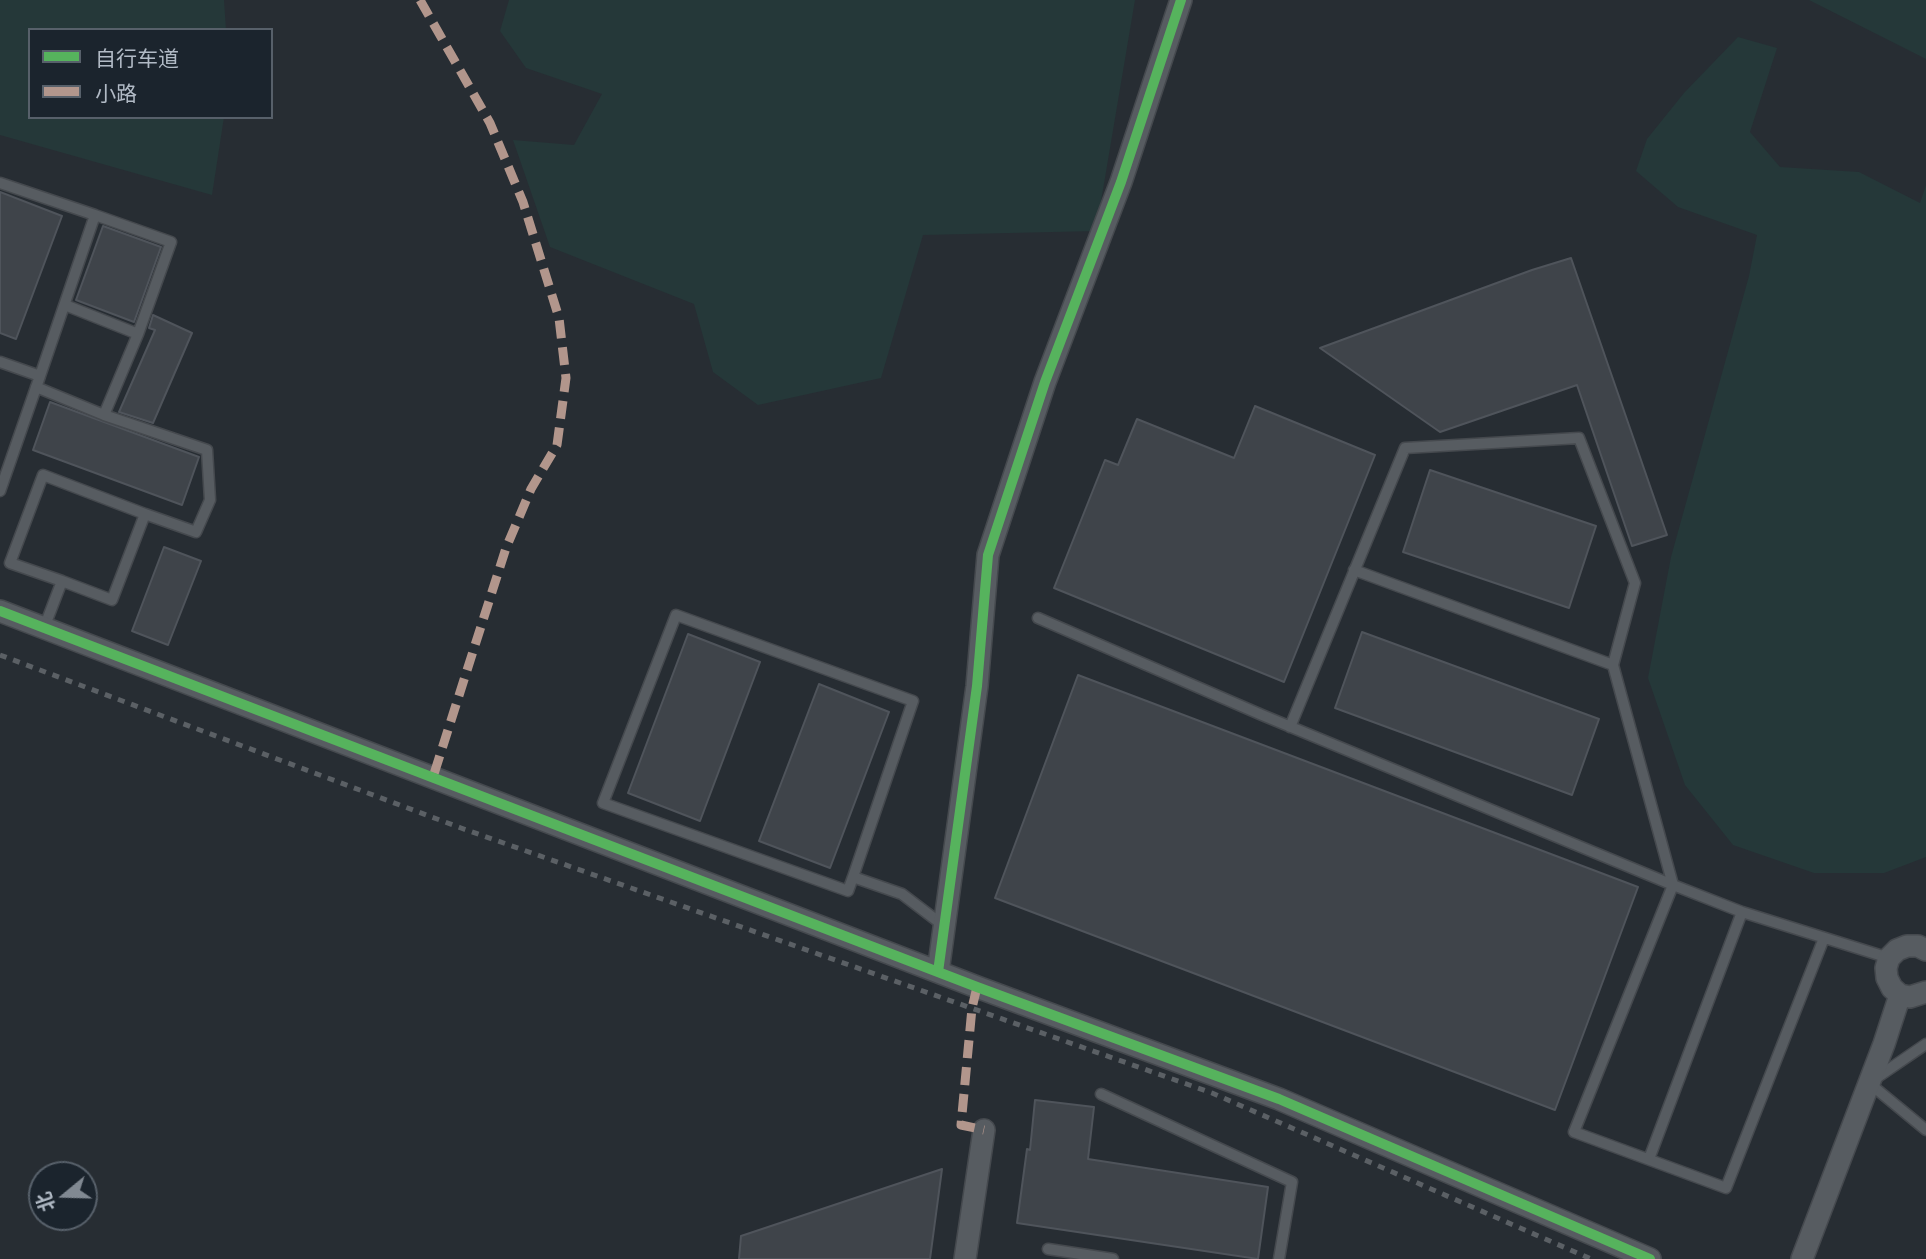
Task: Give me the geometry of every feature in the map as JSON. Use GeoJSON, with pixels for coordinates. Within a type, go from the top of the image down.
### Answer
{"type":"FeatureCollection","features":[{"type":"Feature","properties":{"kind":"street"},"geometry":{"type":"LineString","coordinates":[[938,972],[977,687],[988,555],[1045,382],[1121,182],[1181,0]]}},
{"type":"Feature","properties":{"kind":"street"},"geometry":{"type":"LineString","coordinates":[[0,611],[938,972],[1279,1099],[1650,1259]]}},
{"type":"Feature","properties":{"kind":"street"},"geometry":{"type":"LineString","coordinates":[[1926,950],[1918,946],[1897,950],[1889,958],[1886,968],[1886,978],[1900,995],[1910,998],[1926,992]]}},
{"type":"Feature","properties":{"kind":"street"},"geometry":{"type":"LineString","coordinates":[[1802,1259],[1900,995]]}},
{"type":"Feature","properties":{"kind":"street"},"geometry":{"type":"LineString","coordinates":[[965,1259],[984,1130]]}},
{"type":"Feature","properties":{"kind":"lane"},"geometry":{"type":"LineString","coordinates":[[0,183],[171,242],[138,334],[104,415]]}},
{"type":"Feature","properties":{"kind":"lane"},"geometry":{"type":"LineString","coordinates":[[0,491],[3,475],[95,215]]}},
{"type":"Feature","properties":{"kind":"lane"},"geometry":{"type":"LineString","coordinates":[[65,305],[138,334]]}},
{"type":"Feature","properties":{"kind":"lane"},"geometry":{"type":"LineString","coordinates":[[0,362],[104,415],[207,450],[210,500],[196,532],[43,475],[5,561],[113,600],[145,514]]}},
{"type":"Feature","properties":{"kind":"lane"},"geometry":{"type":"LineString","coordinates":[[1290,727],[1405,448],[1579,438],[1635,583],[1613,665],[1673,885],[1574,1132],[1726,1188],[1824,938]]}},
{"type":"Feature","properties":{"kind":"lane"},"geometry":{"type":"LineString","coordinates":[[1354,570],[1613,665]]}},
{"type":"Feature","properties":{"kind":"lane"},"geometry":{"type":"LineString","coordinates":[[44,628],[62,581]]}},
{"type":"Feature","properties":{"kind":"lane"},"geometry":{"type":"LineString","coordinates":[[676,615],[913,701],[853,877],[848,891],[603,803],[676,615]]}},
{"type":"Feature","properties":{"kind":"lane"},"geometry":{"type":"LineString","coordinates":[[1038,618],[1290,727],[1673,885],[1742,912],[1889,958]]}},
{"type":"Feature","properties":{"kind":"lane"},"geometry":{"type":"LineString","coordinates":[[853,877],[902,894],[944,926]]}},
{"type":"Feature","properties":{"kind":"lane"},"geometry":{"type":"LineString","coordinates":[[1649,1159],[1742,912]]}},
{"type":"Feature","properties":{"kind":"lane"},"geometry":{"type":"LineString","coordinates":[[1926,1044],[1869,1083],[1926,1130]]}},
{"type":"Feature","properties":{"kind":"lane"},"geometry":{"type":"LineString","coordinates":[[1101,1094],[1292,1182],[1279,1259]]}},
{"type":"Feature","properties":{"kind":"lane"},"geometry":{"type":"LineString","coordinates":[[1048,1249],[1112,1259]]}},
{"type":"Feature","properties":{"kind":"shaded area"},"geometry":{"type":"Polygon","coordinates":[[[0,0],[224,0],[226,28],[28,28],[28,119],[224,119],[212,195],[0,135],[0,0]]]}},
{"type":"Feature","properties":{"kind":"shaded area"},"geometry":{"type":"Polygon","coordinates":[[[509,0],[1135,0],[1096,231],[923,235],[881,378],[758,405],[713,372],[694,304],[550,247],[513,140],[574,145],[602,94],[526,68],[500,31],[509,0]]]}},
{"type":"Feature","properties":{"kind":"shaded area"},"geometry":{"type":"Polygon","coordinates":[[[1809,0],[1926,0],[1926,59],[1809,0]]]}},
{"type":"Feature","properties":{"kind":"shaded area"},"geometry":{"type":"Polygon","coordinates":[[[1738,37],[1777,48],[1750,132],[1780,167],[1859,172],[1920,203],[1926,185],[1926,857],[1884,873],[1814,873],[1733,845],[1685,785],[1648,678],[1671,557],[1749,276],[1757,235],[1678,207],[1636,171],[1647,139],[1684,93],[1738,37]]]}},
{"type":"Feature","properties":{"kind":"building"},"geometry":{"type":"Polygon","coordinates":[[[0,192],[62,216],[16,339],[0,333],[0,192]]]}},
{"type":"Feature","properties":{"kind":"building"},"geometry":{"type":"Polygon","coordinates":[[[103,226],[161,247],[134,322],[76,300],[103,226]]]}},
{"type":"Feature","properties":{"kind":"building"},"geometry":{"type":"Polygon","coordinates":[[[1571,258],[1667,535],[1632,546],[1577,385],[1440,432],[1320,348],[1571,258]]]}},
{"type":"Feature","properties":{"kind":"building"},"geometry":{"type":"Polygon","coordinates":[[[153,315],[192,333],[153,423],[119,412],[155,330],[149,328],[153,315]]]}},
{"type":"Feature","properties":{"kind":"building"},"geometry":{"type":"Polygon","coordinates":[[[50,402],[199,457],[182,505],[33,450],[50,402]]]}},
{"type":"Feature","properties":{"kind":"building"},"geometry":{"type":"Polygon","coordinates":[[[1255,406],[1375,455],[1284,682],[1054,588],[1105,460],[1118,465],[1137,419],[1234,458],[1255,406]]]}},
{"type":"Feature","properties":{"kind":"building"},"geometry":{"type":"Polygon","coordinates":[[[1430,470],[1596,526],[1569,608],[1403,552],[1430,470]]]}},
{"type":"Feature","properties":{"kind":"building"},"geometry":{"type":"Polygon","coordinates":[[[164,547],[201,561],[168,645],[132,631],[164,547]]]}},
{"type":"Feature","properties":{"kind":"building"},"geometry":{"type":"Polygon","coordinates":[[[1362,632],[1599,719],[1572,795],[1335,708],[1362,632]]]}},
{"type":"Feature","properties":{"kind":"building"},"geometry":{"type":"Polygon","coordinates":[[[688,634],[760,662],[700,821],[628,793],[688,634]]]}},
{"type":"Feature","properties":{"kind":"building"},"geometry":{"type":"Polygon","coordinates":[[[1078,675],[1638,887],[1555,1110],[995,898],[1078,675]]]}},
{"type":"Feature","properties":{"kind":"building"},"geometry":{"type":"Polygon","coordinates":[[[819,684],[889,712],[830,868],[759,841],[819,684]]]}},
{"type":"Feature","properties":{"kind":"building"},"geometry":{"type":"Polygon","coordinates":[[[1035,1100],[1094,1107],[1088,1159],[1268,1187],[1258,1259],[1017,1223],[1027,1149],[1030,1150],[1035,1100]]]}},
{"type":"Feature","properties":{"kind":"building"},"geometry":{"type":"Polygon","coordinates":[[[942,1169],[930,1259],[739,1259],[741,1236],[942,1169]]]}},
{"type":"Feature","properties":{"kind":"railway"},"geometry":{"type":"LineString","coordinates":[[0,655],[461,828],[1212,1093],[1591,1259]]}},
{"type":"Feature","properties":{"kind":"marked path"},"geometry":{"type":"LineString","coordinates":[[420,0],[490,123],[523,202],[559,318],[566,378],[557,445],[531,489],[506,548],[433,777]]}},
{"type":"Feature","properties":{"kind":"marked path"},"geometry":{"type":"LineString","coordinates":[[977,987],[972,1008],[961,1125],[984,1130]]}},
{"type":"Feature","properties":{"kind":"cycle path"},"geometry":{"type":"LineString","coordinates":[[938,972],[977,686],[988,555],[1045,382],[1121,182],[1181,0]]}},
{"type":"Feature","properties":{"kind":"cycle path"},"geometry":{"type":"LineString","coordinates":[[0,611],[977,987],[1279,1099],[1650,1259]]}}]}
